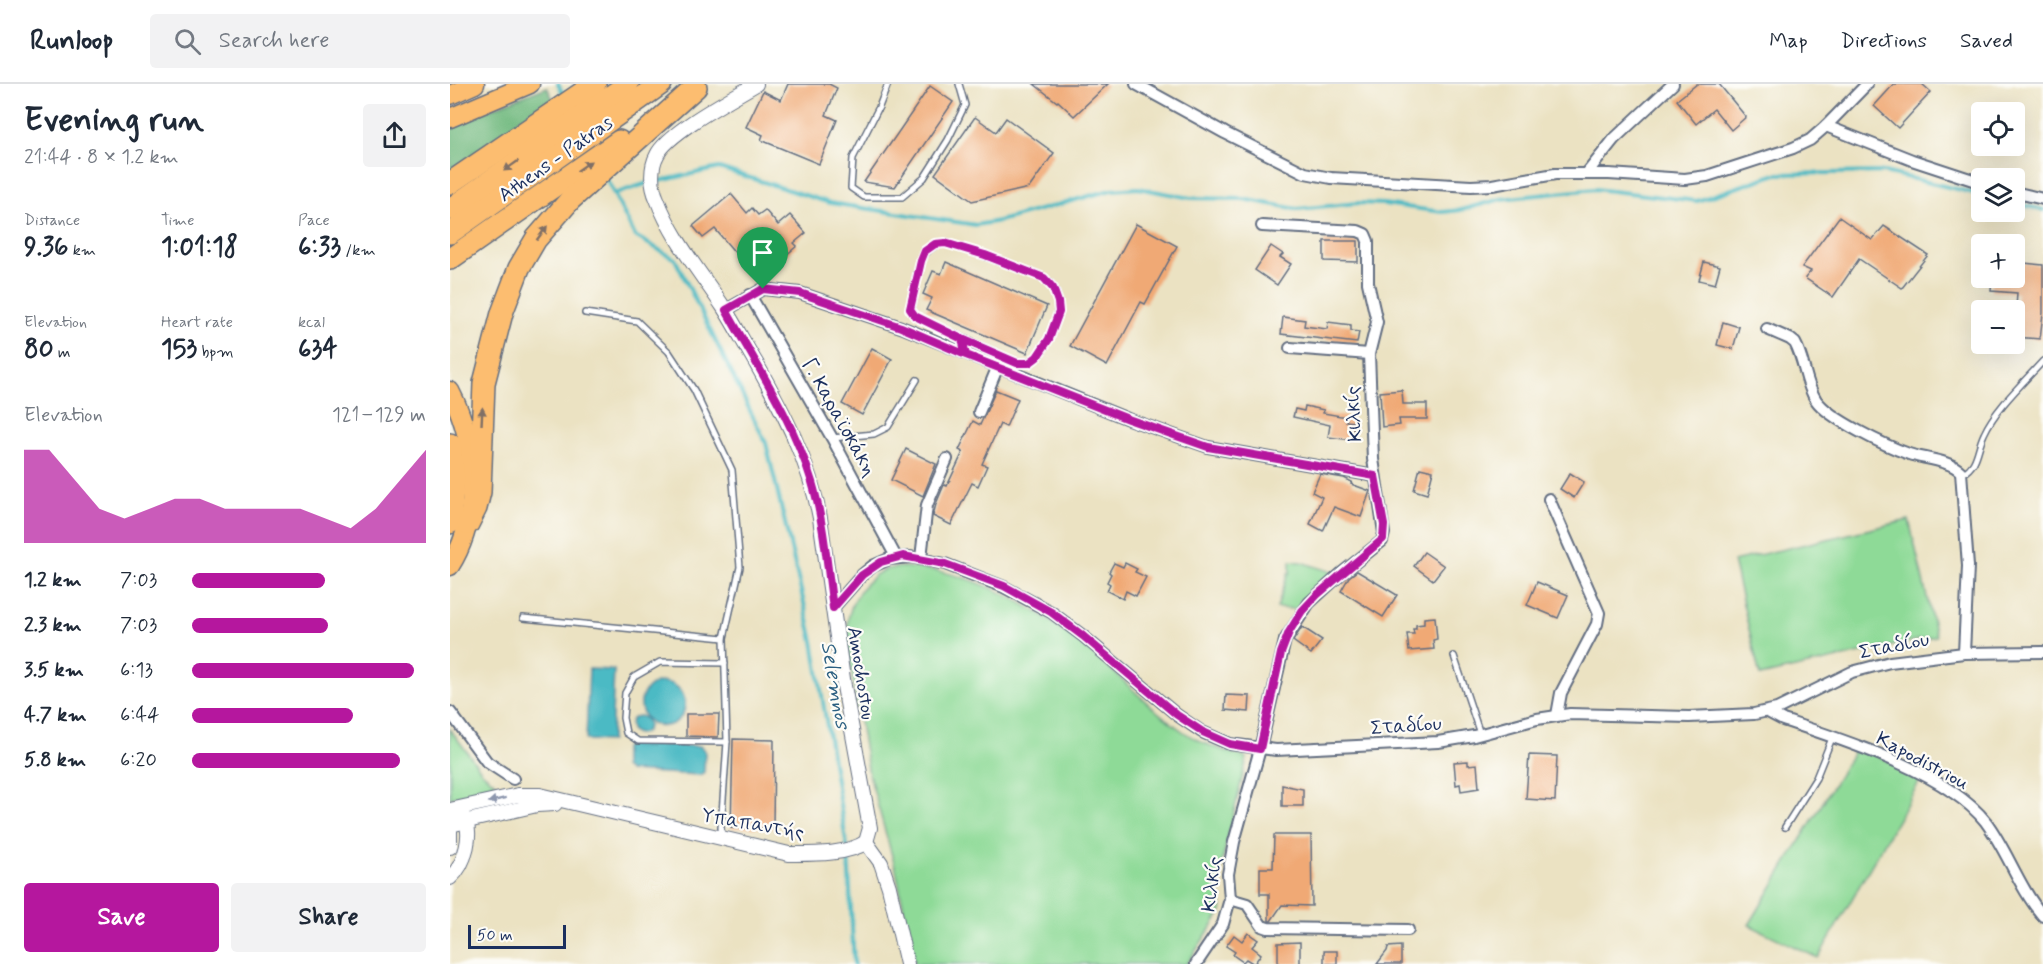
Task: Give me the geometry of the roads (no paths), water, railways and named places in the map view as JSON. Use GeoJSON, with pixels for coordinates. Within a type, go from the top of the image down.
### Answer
{"type":"FeatureCollection","features":[{"type":"Feature","properties":{"kind":"highway"},"geometry":{"type":"LineString","coordinates":[[450,183],[595,84]]}},
{"type":"Feature","properties":{"kind":"highway","name":"Athens - Patras"},"geometry":{"type":"LineString","coordinates":[[450,209],[628,84]]}},
{"type":"Feature","properties":{"kind":"highway","name":"Athens - Patras"},"geometry":{"type":"LineString","coordinates":[[450,233],[661,84]]}},
{"type":"Feature","properties":{"kind":"highway"},"geometry":{"type":"LineString","coordinates":[[450,259],[699,86]]}},
{"type":"Feature","properties":{"kind":"highway"},"geometry":{"type":"LineString","coordinates":[[459,524],[476,508],[482,483],[484,383],[502,313],[519,268],[536,239],[570,200],[699,86]]}},
{"type":"Feature","properties":{"kind":"highway"},"geometry":{"type":"LineString","coordinates":[[450,444],[459,524]]}},
{"type":"Feature","properties":{"kind":"main road"},"geometry":{"type":"LineString","coordinates":[[450,95],[475,84]]}},
{"type":"Feature","properties":{"kind":"main road"},"geometry":{"type":"LineString","coordinates":[[450,118],[530,84]]}},
{"type":"Feature","properties":{"kind":"main road"},"geometry":{"type":"LineString","coordinates":[[450,391],[462,417],[470,457],[471,498],[459,524],[455,557],[450,566]]}},
{"type":"Feature","properties":{"kind":"street","name":"Amochostou"},"geometry":{"type":"LineString","coordinates":[[756,84],[666,143],[657,155],[652,176],[656,199],[677,237],[726,310],[779,404],[805,462],[817,502],[853,738],[870,828],[862,845]]}},
{"type":"Feature","properties":{"kind":"street"},"geometry":{"type":"LineString","coordinates":[[1136,84],[1187,113],[1305,173],[1323,177],[1471,186],[1492,185],[1545,175],[1587,173],[1671,179],[1701,178],[1793,148],[1810,140],[1867,84]]}},
{"type":"Feature","properties":{"kind":"street"},"geometry":{"type":"LineString","coordinates":[[1587,173],[1614,140],[1673,84]]}},
{"type":"Feature","properties":{"kind":"street"},"geometry":{"type":"LineString","coordinates":[[1826,126],[1912,160],[1971,179]]}},
{"type":"Feature","properties":{"kind":"street"},"geometry":{"type":"LineString","coordinates":[[2025,195],[2043,199]]}},
{"type":"Feature","properties":{"kind":"street","name":"Κιλκίς"},"geometry":{"type":"LineString","coordinates":[[1196,964],[1223,924],[1230,899],[1228,874],[1234,842],[1260,749],[1281,653],[1289,632],[1302,611],[1317,595],[1383,539],[1384,525],[1375,476],[1369,354],[1377,322],[1368,283],[1368,241],[1365,234],[1358,231],[1262,226]]}},
{"type":"Feature","properties":{"kind":"street"},"geometry":{"type":"LineString","coordinates":[[726,310],[750,295],[768,288],[800,293],[901,327],[1128,419],[1208,447],[1375,476]]}},
{"type":"Feature","properties":{"kind":"street","name":"Γ. Καραϊσκάκη"},"geometry":{"type":"LineString","coordinates":[[750,295],[897,557]]}},
{"type":"Feature","properties":{"kind":"street"},"geometry":{"type":"LineString","coordinates":[[1767,329],[1796,344],[1816,400],[1825,409],[1884,444],[1909,454],[1953,466],[1962,474],[1968,566],[1964,653]]}},
{"type":"Feature","properties":{"kind":"street"},"geometry":{"type":"LineString","coordinates":[[1290,348],[1369,354]]}},
{"type":"Feature","properties":{"kind":"street"},"geometry":{"type":"LineString","coordinates":[[979,412],[998,366]]}},
{"type":"Feature","properties":{"kind":"street"},"geometry":{"type":"LineString","coordinates":[[921,558],[927,505],[947,459]]}},
{"type":"Feature","properties":{"kind":"street"},"geometry":{"type":"LineString","coordinates":[[1549,499],[1599,613],[1597,624],[1561,693],[1557,715]]}},
{"type":"Feature","properties":{"kind":"street","name":"Σταδίου"},"geometry":{"type":"LineString","coordinates":[[833,608],[867,570],[897,557],[921,558],[974,574],[1033,601],[1083,636],[1189,724],[1230,744],[1260,749],[1308,750],[1416,744],[1480,734],[1557,715],[1595,713],[1689,717],[1743,716],[1768,712],[1836,678],[1860,669],[1902,660],[1964,653],[2043,652]]}},
{"type":"Feature","properties":{"kind":"street"},"geometry":{"type":"LineString","coordinates":[[450,712],[487,762],[513,779]]}},
{"type":"Feature","properties":{"kind":"street","name":"Kapodistriou"},"geometry":{"type":"LineString","coordinates":[[1768,712],[1783,720],[1883,755],[1962,799],[1985,821],[2021,884],[2043,916]]}},
{"type":"Feature","properties":{"kind":"street"},"geometry":{"type":"LineString","coordinates":[[454,809],[518,795],[540,795],[575,804]]}},
{"type":"Feature","properties":{"kind":"street"},"geometry":{"type":"LineString","coordinates":[[450,825],[537,805],[575,804]]}},
{"type":"Feature","properties":{"kind":"street","name":"Υπαπαντής"},"geometry":{"type":"LineString","coordinates":[[575,804],[789,854],[817,854],[862,845]]}},
{"type":"Feature","properties":{"kind":"street"},"geometry":{"type":"LineString","coordinates":[[450,878],[456,873],[468,836],[468,822],[454,809]]}},
{"type":"Feature","properties":{"kind":"street"},"geometry":{"type":"LineString","coordinates":[[450,847],[450,825],[454,809]]}},
{"type":"Feature","properties":{"kind":"street"},"geometry":{"type":"LineString","coordinates":[[862,845],[881,863],[907,964]]}},
{"type":"Feature","properties":{"kind":"street"},"geometry":{"type":"LineString","coordinates":[[1230,899],[1247,904],[1262,926],[1268,928],[1408,930]]}},
{"type":"Feature","properties":{"kind":"lane"},"geometry":{"type":"LineString","coordinates":[[888,84],[853,158],[850,189],[864,197],[902,197],[924,178],[948,140],[965,105],[959,84]]}},
{"type":"Feature","properties":{"kind":"lane"},"geometry":{"type":"LineString","coordinates":[[962,339],[1017,363],[1029,363],[1037,357],[1049,339],[1059,312],[1053,288],[1044,278],[985,255],[945,243],[935,244],[925,251],[910,309],[915,316],[962,339],[966,355]]}},
{"type":"Feature","properties":{"kind":"lane"},"geometry":{"type":"LineString","coordinates":[[585,313],[637,321],[669,352],[694,390],[732,470],[740,567],[724,638],[727,742],[721,828],[723,840]]}},
{"type":"Feature","properties":{"kind":"lane"},"geometry":{"type":"LineString","coordinates":[[1962,474],[1973,465],[1985,431],[2011,396],[2043,361]]}},
{"type":"Feature","properties":{"kind":"lane"},"geometry":{"type":"LineString","coordinates":[[832,438],[874,434],[888,427],[917,380]]}},
{"type":"Feature","properties":{"kind":"lane"},"geometry":{"type":"LineString","coordinates":[[523,618],[724,638]]}},
{"type":"Feature","properties":{"kind":"lane"},"geometry":{"type":"LineString","coordinates":[[1454,656],[1480,734]]}},
{"type":"Feature","properties":{"kind":"lane"},"geometry":{"type":"LineString","coordinates":[[726,663],[660,662],[634,677],[625,693],[623,718],[626,733],[638,741],[727,742]]}},
{"type":"Feature","properties":{"kind":"lane"},"geometry":{"type":"LineString","coordinates":[[1785,827],[1816,778],[1832,738]]}},
{"type":"Feature","properties":{"kind":"water"},"geometry":{"type":"Polygon","coordinates":[[[589,669],[614,670],[611,741],[586,740],[589,669]]]}},
{"type":"Feature","properties":{"kind":"water"},"geometry":{"type":"Polygon","coordinates":[[[663,682],[678,689],[685,704],[678,719],[663,726],[648,719],[641,704],[648,689],[663,682]]]}},
{"type":"Feature","properties":{"kind":"water"},"geometry":{"type":"Polygon","coordinates":[[[639,716],[645,719],[648,725],[645,731],[639,734],[633,731],[630,725],[633,719],[639,716]]]}},
{"type":"Feature","properties":{"kind":"water"},"geometry":{"type":"Polygon","coordinates":[[[629,744],[700,746],[705,751],[704,772],[700,775],[629,771],[624,767],[624,748],[629,744]]]}},
{"type":"Feature","properties":{"kind":"waterway"},"geometry":{"type":"LineString","coordinates":[[558,84],[564,96]]}},
{"type":"Feature","properties":{"kind":"waterway"},"geometry":{"type":"LineString","coordinates":[[655,182],[719,168],[830,203],[976,225],[999,221],[1111,190],[1138,188],[1191,198],[1243,199],[1297,209],[1358,203],[1442,212],[1461,210],[1501,199],[1595,189],[1697,201],[1776,174],[1884,172],[1971,192]]}},
{"type":"Feature","properties":{"kind":"waterway","name":"Selemnos"},"geometry":{"type":"LineString","coordinates":[[606,178],[635,236],[675,259],[766,443],[813,641],[847,847]]}},
{"type":"Feature","properties":{"kind":"waterway"},"geometry":{"type":"LineString","coordinates":[[614,194],[648,183]]}},
{"type":"Feature","properties":{"kind":"waterway"},"geometry":{"type":"LineString","coordinates":[[2025,206],[2043,210]]}},
{"type":"Feature","properties":{"kind":"waterway","name":"Selemnos"},"geometry":{"type":"LineString","coordinates":[[848,854],[854,964]]}}]}
